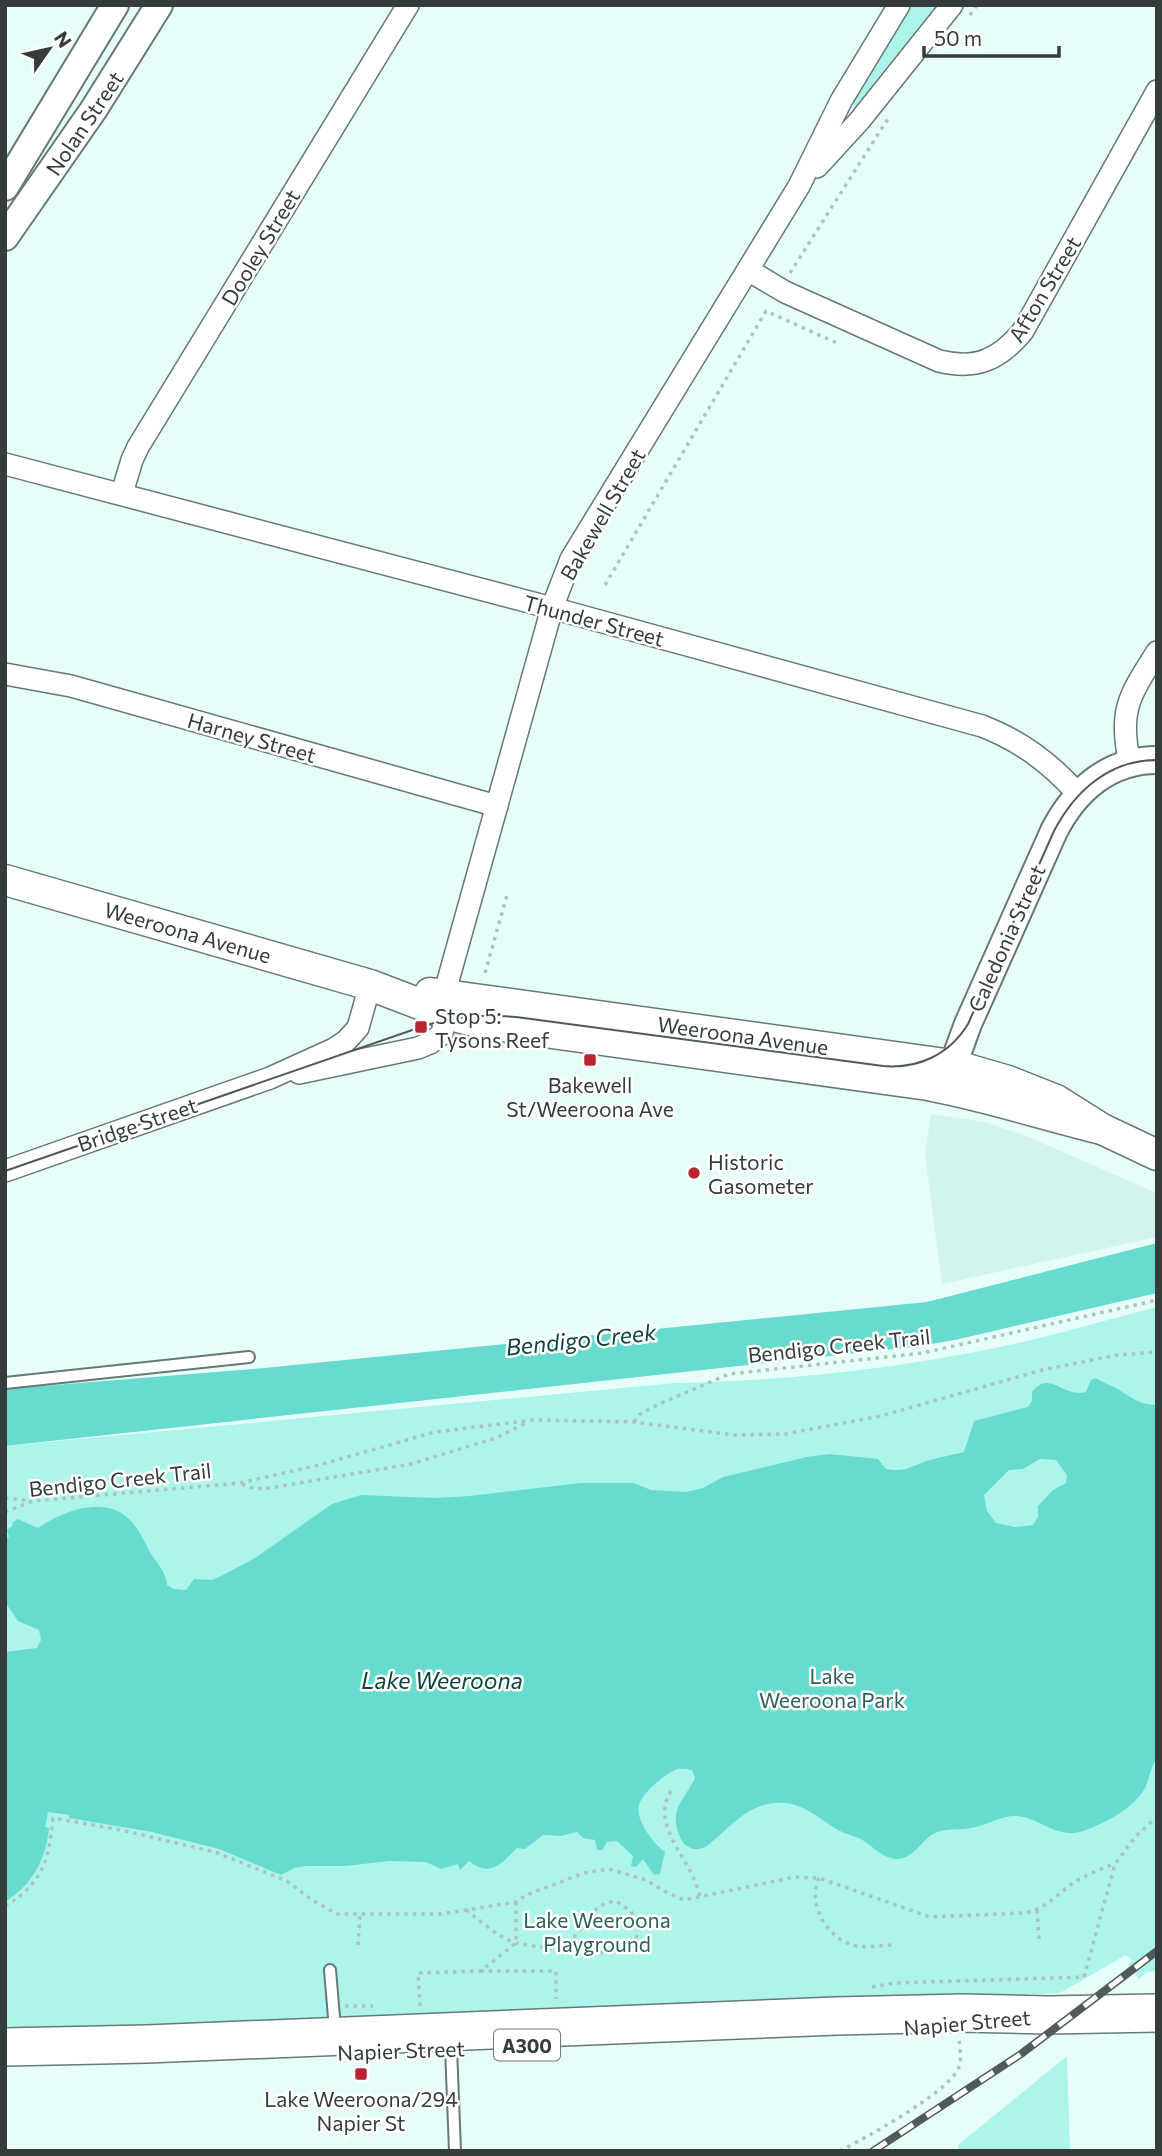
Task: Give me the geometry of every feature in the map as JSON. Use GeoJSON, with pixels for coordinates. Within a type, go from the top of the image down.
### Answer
{"type":"FeatureCollection","features":[{"type":"Feature","properties":{"kind":"highway","name":"Napier Street"},"geometry":{"type":"LineString","coordinates":[[1105,2013],[1157,2008]]}},
{"type":"Feature","properties":{"kind":"highway","name":"Napier Street"},"geometry":{"type":"LineString","coordinates":[[5,2065],[252,2047],[1157,2013]]}},
{"type":"Feature","properties":{"kind":"highway","name":"Napier Street"},"geometry":{"type":"LineString","coordinates":[[5,2047],[147,2044],[252,2047],[335,2036],[451,2039]]}},
{"type":"Feature","properties":{"kind":"main road","name":"Weeroona Avenue"},"geometry":{"type":"LineString","coordinates":[[5,880],[445,1004],[503,1027],[950,1077],[1102,1129],[1157,1155]]}},
{"type":"Feature","properties":{"kind":"street","name":"Nolan Street"},"geometry":{"type":"LineString","coordinates":[[5,187],[115,5]]}},
{"type":"Feature","properties":{"kind":"street","name":"Nolan Street"},"geometry":{"type":"LineString","coordinates":[[5,237],[100,100],[159,5]]}},
{"type":"Feature","properties":{"kind":"street","name":"Dooley Street"},"geometry":{"type":"LineString","coordinates":[[122,493],[138,447],[408,5]]}},
{"type":"Feature","properties":{"kind":"street","name":"Bakewell Street"},"geometry":{"type":"LineString","coordinates":[[445,1004],[552,608],[571,559],[799,186],[841,101],[900,5]]}},
{"type":"Feature","properties":{"kind":"street","name":"Bakewell Street"},"geometry":{"type":"LineString","coordinates":[[799,186],[960,11]]}},
{"type":"Feature","properties":{"kind":"street","name":"Afton Street"},"geometry":{"type":"LineString","coordinates":[[748,270],[785,292],[939,361],[964,365],[995,357],[1010,346],[1023,331],[1157,92]]}},
{"type":"Feature","properties":{"kind":"street","name":"Thunder Street"},"geometry":{"type":"LineString","coordinates":[[5,464],[552,608],[982,726],[1007,736],[1050,764],[1078,793]]}},
{"type":"Feature","properties":{"kind":"street"},"geometry":{"type":"LineString","coordinates":[[1130,764],[1125,735],[1127,706],[1157,652]]}},
{"type":"Feature","properties":{"kind":"street","name":"Harney Street"},"geometry":{"type":"LineString","coordinates":[[5,674],[71,686],[497,806]]}},
{"type":"Feature","properties":{"kind":"street"},"geometry":{"type":"LineString","coordinates":[[1078,793],[1098,778],[1130,764],[1157,760]]}},
{"type":"Feature","properties":{"kind":"street","name":"Caledonia Street"},"geometry":{"type":"LineString","coordinates":[[950,1077],[971,1017],[1054,831],[1078,793]]}},
{"type":"Feature","properties":{"kind":"street","name":"Bridge Street"},"geometry":{"type":"LineString","coordinates":[[5,1171],[270,1078],[346,1041],[360,1023],[370,985]]}},
{"type":"Feature","properties":{"kind":"street","name":"Bridge Street"},"geometry":{"type":"LineString","coordinates":[[270,1078],[338,1067],[425,1046],[442,1034],[445,1004]]}},
{"type":"Feature","properties":{"kind":"lane"},"geometry":{"type":"LineString","coordinates":[[5,1383],[248,1357]]}},
{"type":"Feature","properties":{"kind":"lane"},"geometry":{"type":"LineString","coordinates":[[330,1970],[335,2036]]}},
{"type":"Feature","properties":{"kind":"lane"},"geometry":{"type":"LineString","coordinates":[[451,2039],[455,2151]]}},
{"type":"Feature","properties":{"kind":"path"},"geometry":{"type":"LineString","coordinates":[[960,11],[977,5]]}},
{"type":"Feature","properties":{"kind":"path"},"geometry":{"type":"LineString","coordinates":[[786,279],[891,114]]}},
{"type":"Feature","properties":{"kind":"path"},"geometry":{"type":"LineString","coordinates":[[605,585],[766,311],[837,343]]}},
{"type":"Feature","properties":{"kind":"path"},"geometry":{"type":"LineString","coordinates":[[485,973],[507,895]]}},
{"type":"Feature","properties":{"kind":"path","name":"Bendigo Creek Trail"},"geometry":{"type":"LineString","coordinates":[[5,1512],[33,1501],[240,1483],[319,1465],[435,1432],[533,1420],[634,1422],[640,1414],[657,1405],[729,1374],[923,1353],[1157,1300]]}},
{"type":"Feature","properties":{"kind":"path"},"geometry":{"type":"LineString","coordinates":[[634,1422],[734,1435],[785,1434],[881,1416],[1042,1370],[1117,1355],[1157,1352]]}},
{"type":"Feature","properties":{"kind":"path","name":"Bendigo Creek Trail"},"geometry":{"type":"LineString","coordinates":[[240,1483],[255,1489],[270,1488],[411,1464],[496,1438],[533,1420]]}},
{"type":"Feature","properties":{"kind":"path"},"geometry":{"type":"LineString","coordinates":[[5,1498],[33,1501]]}},
{"type":"Feature","properties":{"kind":"path"},"geometry":{"type":"LineString","coordinates":[[671,1791],[664,1805],[665,1821],[693,1875],[700,1898]]}},
{"type":"Feature","properties":{"kind":"path"},"geometry":{"type":"LineString","coordinates":[[961,1981],[1084,1977],[1115,1864],[1136,1836],[1157,1817]]}},
{"type":"Feature","properties":{"kind":"path"},"geometry":{"type":"LineString","coordinates":[[5,1906],[26,1891],[42,1871],[50,1845],[53,1818],[121,1830],[215,1852],[287,1881],[337,1914],[441,1914],[516,1902],[526,1895],[584,1873],[609,1869],[646,1880],[684,1900],[795,1877],[819,1878],[930,1917],[1021,1913],[1037,1910],[1076,1881],[1115,1864]]}},
{"type":"Feature","properties":{"kind":"path"},"geometry":{"type":"LineString","coordinates":[[819,1878],[814,1888],[816,1906],[832,1932],[857,1946],[894,1945]]}},
{"type":"Feature","properties":{"kind":"path"},"geometry":{"type":"LineString","coordinates":[[466,1910],[496,1933],[516,1943],[560,1948],[609,1953],[624,1951],[634,1944],[639,1929],[631,1911],[616,1901],[605,1902],[588,1916],[575,1936],[560,1948]]}},
{"type":"Feature","properties":{"kind":"path"},"geometry":{"type":"LineString","coordinates":[[516,1902],[516,1943]]}},
{"type":"Feature","properties":{"kind":"path"},"geometry":{"type":"LineString","coordinates":[[1037,1910],[1039,1939]]}},
{"type":"Feature","properties":{"kind":"path"},"geometry":{"type":"LineString","coordinates":[[358,1945],[360,1913]]}},
{"type":"Feature","properties":{"kind":"path"},"geometry":{"type":"LineString","coordinates":[[481,1971],[516,1943]]}},
{"type":"Feature","properties":{"kind":"path"},"geometry":{"type":"LineString","coordinates":[[420,2012],[418,1973],[556,1971],[556,1999]]}},
{"type":"Feature","properties":{"kind":"path"},"geometry":{"type":"LineString","coordinates":[[840,2151],[912,2109],[949,2080],[960,2063],[977,2019]]}},
{"type":"Feature","properties":{"kind":"shaded area"},"geometry":{"type":"Polygon","coordinates":[[[931,1114],[984,1122],[1026,1136],[1157,1193],[1157,1237],[942,1284],[925,1154],[931,1114]]]}},
{"type":"Feature","properties":{"kind":"green space"},"geometry":{"type":"Polygon","coordinates":[[[910,5],[943,5],[856,110],[854,109],[855,100],[867,73],[910,5]]]}},
{"type":"Feature","properties":{"kind":"green space","name":"Lake Weeroona Park"},"geometry":{"type":"Polygon","coordinates":[[[1157,1307],[1157,1971],[1147,1972],[1139,1979],[1128,1965],[1132,1961],[1126,1955],[1060,1993],[5,2034],[5,1446],[676,1383],[755,1380],[873,1368],[1011,1345],[1157,1307]]]}},
{"type":"Feature","properties":{"kind":"green space"},"geometry":{"type":"Polygon","coordinates":[[[1067,2056],[1070,2151],[958,2151],[958,2145],[1067,2056]]]}},
{"type":"Feature","properties":{"kind":"water","name":"Bendigo Creek"},"geometry":{"type":"Polygon","coordinates":[[[1157,1243],[1157,1293],[955,1340],[913,1347],[5,1446],[5,1389],[264,1368],[927,1302],[1157,1243]]]}},
{"type":"Feature","properties":{"kind":"water","name":"Lake Weeroona"},"geometry":{"type":"Polygon","coordinates":[[[1096,1378],[1139,1402],[1157,1405],[1157,1759],[1140,1795],[1127,1808],[1103,1823],[1074,1833],[1054,1830],[1027,1818],[1006,1817],[975,1827],[935,1833],[908,1856],[897,1859],[883,1855],[861,1839],[840,1831],[801,1807],[774,1803],[754,1809],[706,1846],[694,1849],[683,1842],[676,1826],[679,1805],[695,1778],[692,1770],[681,1769],[660,1780],[639,1805],[643,1824],[651,1838],[665,1852],[660,1874],[654,1875],[643,1859],[636,1867],[631,1866],[633,1856],[617,1841],[607,1842],[602,1850],[597,1850],[595,1840],[583,1838],[577,1832],[561,1836],[543,1835],[525,1849],[517,1848],[501,1864],[490,1869],[469,1861],[460,1870],[458,1864],[441,1869],[426,1862],[389,1861],[346,1866],[306,1866],[294,1868],[281,1875],[219,1849],[152,1832],[48,1812],[45,1827],[49,1828],[41,1861],[23,1888],[5,1902],[5,1652],[37,1648],[41,1640],[39,1630],[18,1621],[5,1602],[5,1539],[9,1537],[7,1530],[18,1519],[38,1528],[59,1516],[84,1508],[108,1508],[119,1512],[138,1530],[163,1572],[167,1585],[186,1590],[194,1579],[212,1580],[255,1558],[332,1504],[361,1495],[435,1498],[580,1483],[634,1483],[651,1490],[686,1492],[703,1488],[723,1477],[829,1454],[878,1459],[886,1469],[902,1470],[964,1452],[974,1421],[1028,1407],[1032,1401],[1032,1392],[1045,1383],[1078,1393],[1086,1392],[1091,1380],[1096,1378]],[[1040,1459],[1023,1469],[1009,1470],[984,1495],[987,1511],[996,1523],[1015,1527],[1033,1525],[1038,1517],[1038,1506],[1053,1490],[1066,1483],[1067,1475],[1056,1460],[1040,1459]]]}},
{"type":"Feature","properties":{"kind":"tram line"},"geometry":{"type":"LineString","coordinates":[[5,1171],[421,1027],[468,1017],[516,1017],[883,1066],[908,1065],[932,1058],[952,1044],[968,1024],[1062,816],[1095,780],[1124,765],[1157,760]]}},
{"type":"Feature","properties":{"kind":"railway"},"geometry":{"type":"LineString","coordinates":[[873,2151],[1021,2054],[1157,1951]]}},
{"type":"Feature","properties":{"kind":"place","name":"Stop 5: Tysons Reef"},"geometry":{"type":"Point","coordinates":[421,1027]}},
{"type":"Feature","properties":{"kind":"place","name":"Bakewell St/Weeroona Ave"},"geometry":{"type":"Point","coordinates":[590,1060]}},
{"type":"Feature","properties":{"kind":"place","name":"Historic Gasometer"},"geometry":{"type":"Point","coordinates":[694,1173]}},
{"type":"Feature","properties":{"kind":"place","name":"Lake Weeroona/294 Napier St"},"geometry":{"type":"Point","coordinates":[361,2074]}},
{"type":"Feature","properties":{"kind":"park label","name":"Lake Weeroona Playground"},"geometry":{"type":"Point","coordinates":[597,1931]}}]}
